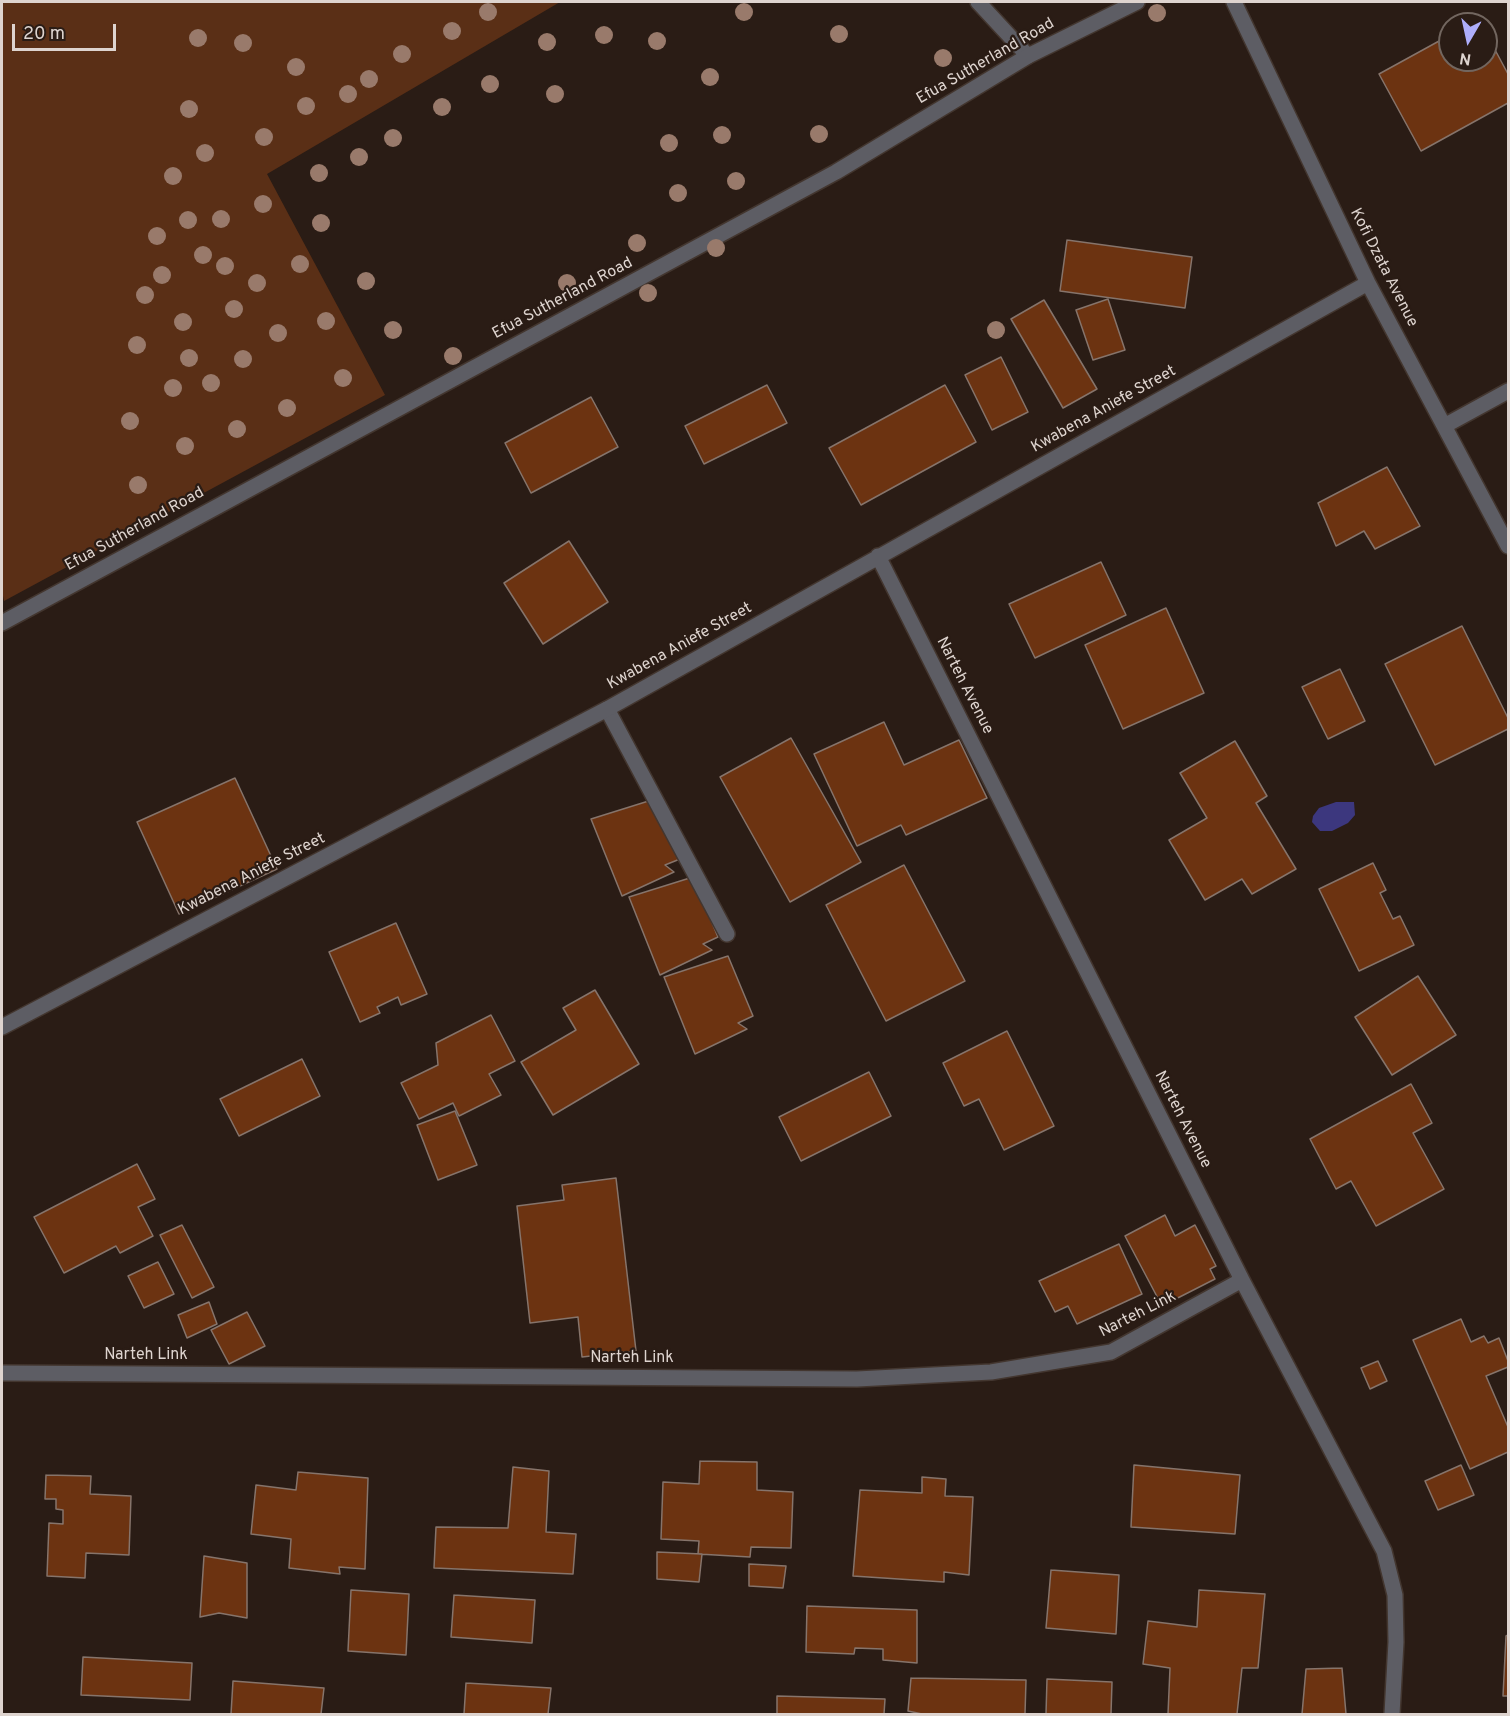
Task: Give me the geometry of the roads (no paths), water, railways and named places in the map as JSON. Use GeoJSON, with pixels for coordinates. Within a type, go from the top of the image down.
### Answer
{"type":"FeatureCollection","features":[{"type":"Feature","properties":{"kind":"street"},"geometry":{"type":"LineString","coordinates":[[978,2],[1028,56]]}},
{"type":"Feature","properties":{"kind":"street","name":"Efua Sutherland Road"},"geometry":{"type":"LineString","coordinates":[[2,623],[836,172],[1028,56],[1137,2]]}},
{"type":"Feature","properties":{"kind":"street","name":"Kofi Dzata Avenue"},"geometry":{"type":"LineString","coordinates":[[1234,2],[1368,283],[1509,546]]}},
{"type":"Feature","properties":{"kind":"street","name":"Kwabena Aniefe Street"},"geometry":{"type":"LineString","coordinates":[[2,1027],[607,709],[1368,283]]}},
{"type":"Feature","properties":{"kind":"street"},"geometry":{"type":"LineString","coordinates":[[1446,425],[1509,391]]}},
{"type":"Feature","properties":{"kind":"street","name":"Narteh Avenue"},"geometry":{"type":"LineString","coordinates":[[878,556],[1242,1280],[1384,1551],[1395,1595],[1396,1642],[1392,1714]]}},
{"type":"Feature","properties":{"kind":"street"},"geometry":{"type":"LineString","coordinates":[[607,709],[727,934]]}},
{"type":"Feature","properties":{"kind":"street","name":"Narteh Link"},"geometry":{"type":"LineString","coordinates":[[2,1372],[857,1379],[992,1372],[1111,1352],[1242,1280]]}}]}
